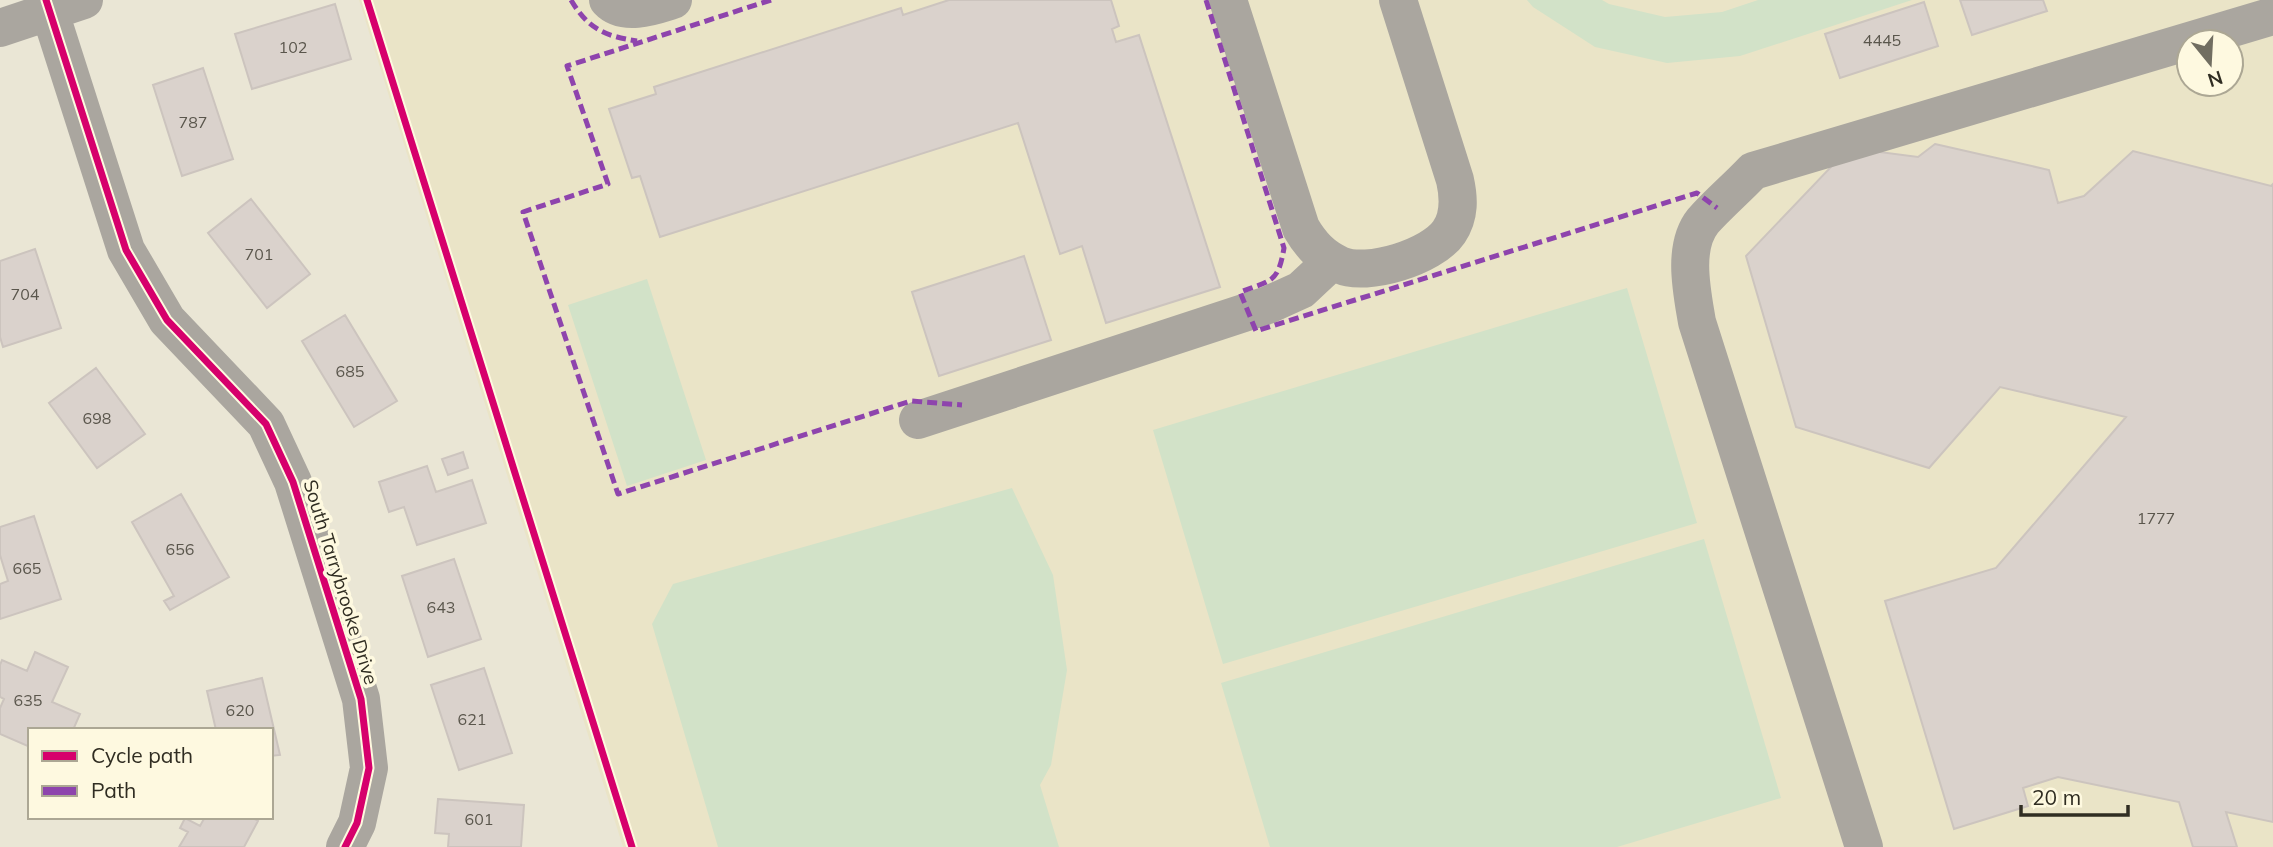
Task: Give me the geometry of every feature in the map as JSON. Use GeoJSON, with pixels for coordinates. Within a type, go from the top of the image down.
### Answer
{"type":"FeatureCollection","features":[{"type":"Feature","properties":{"kind":"street"},"geometry":{"type":"LineString","coordinates":[[608,0],[611,4],[639,10],[673,0]]}},
{"type":"Feature","properties":{"kind":"street"},"geometry":{"type":"LineString","coordinates":[[1228,0],[1301,228],[1311,244],[1332,261],[1342,266],[1361,269],[1380,267],[1420,254],[1436,245],[1449,232],[1457,216],[1459,198],[1455,180],[1398,0]]}},
{"type":"Feature","properties":{"kind":"street"},"geometry":{"type":"LineString","coordinates":[[0,28],[60,4]]}},
{"type":"Feature","properties":{"kind":"street","name":"South Tarrybrooke Drive"},"geometry":{"type":"LineString","coordinates":[[60,4],[126,250],[167,320],[266,424],[293,482],[361,699],[369,768],[357,823],[345,847]]}},
{"type":"Feature","properties":{"kind":"street"},"geometry":{"type":"LineString","coordinates":[[1864,847],[1697,322],[1692,286],[1692,248],[1701,223],[1753,172],[2273,16]]}},
{"type":"Feature","properties":{"kind":"street"},"geometry":{"type":"LineString","coordinates":[[918,420],[1268,306],[1301,290],[1332,261]]}},
{"type":"Feature","properties":{"kind":"shaded area"},"geometry":{"type":"Polygon","coordinates":[[[359,0],[2273,0],[2273,847],[623,847],[359,0]]]}},
{"type":"Feature","properties":{"kind":"green space"},"geometry":{"type":"Polygon","coordinates":[[[1527,0],[1602,0],[1665,17],[1722,12],[1758,0],[1912,0],[1740,56],[1667,63],[1595,47],[1533,7],[1527,0]]]}},
{"type":"Feature","properties":{"kind":"green space"},"geometry":{"type":"Polygon","coordinates":[[[647,279],[706,460],[627,486],[568,305],[647,279]]]}},
{"type":"Feature","properties":{"kind":"green space"},"geometry":{"type":"Polygon","coordinates":[[[1627,288],[1697,523],[1223,664],[1153,430],[1627,288]]]}},
{"type":"Feature","properties":{"kind":"green space"},"geometry":{"type":"Polygon","coordinates":[[[1012,488],[1053,575],[1067,670],[1051,765],[1040,785],[1059,847],[718,847],[652,624],[673,584],[1012,488]]]}},
{"type":"Feature","properties":{"kind":"green space"},"geometry":{"type":"Polygon","coordinates":[[[1704,539],[1781,798],[1617,847],[1270,847],[1221,683],[1704,539]]]}},
{"type":"Feature","properties":{"kind":"building"},"geometry":{"type":"Polygon","coordinates":[[[949,0],[1111,0],[1119,26],[1112,29],[1116,42],[1139,35],[1220,287],[1106,323],[1082,246],[1060,254],[1018,123],[660,237],[640,176],[632,178],[609,109],[656,94],[654,87],[901,8],[903,15],[949,0]]]}},
{"type":"Feature","properties":{"kind":"building"},"geometry":{"type":"Polygon","coordinates":[[[1960,0],[2043,0],[2047,11],[1972,35],[1960,0]]]}},
{"type":"Feature","properties":{"kind":"building"},"geometry":{"type":"Polygon","coordinates":[[[1924,2],[1938,46],[1840,78],[1825,34],[1924,2]]]}},
{"type":"Feature","properties":{"kind":"building"},"geometry":{"type":"Polygon","coordinates":[[[335,4],[351,59],[252,89],[235,34],[335,4]]]}},
{"type":"Feature","properties":{"kind":"building"},"geometry":{"type":"Polygon","coordinates":[[[203,68],[233,159],[182,176],[153,85],[203,68]]]}},
{"type":"Feature","properties":{"kind":"building"},"geometry":{"type":"Polygon","coordinates":[[[1935,144],[2049,170],[2058,203],[2084,196],[2133,151],[2271,186],[2273,184],[2273,822],[2226,812],[2237,847],[2193,847],[2179,802],[2058,777],[2023,788],[2028,806],[1954,829],[1885,601],[1996,568],[2126,417],[2000,387],[1929,468],[1796,427],[1746,256],[1849,148],[1918,157],[1935,144]]]}},
{"type":"Feature","properties":{"kind":"building"},"geometry":{"type":"Polygon","coordinates":[[[251,199],[310,274],[267,308],[208,233],[251,199]]]}},
{"type":"Feature","properties":{"kind":"building"},"geometry":{"type":"Polygon","coordinates":[[[35,249],[61,328],[3,347],[0,337],[0,261],[35,249]]]}},
{"type":"Feature","properties":{"kind":"building"},"geometry":{"type":"Polygon","coordinates":[[[1024,256],[1051,340],[939,376],[912,292],[1024,256]]]}},
{"type":"Feature","properties":{"kind":"building"},"geometry":{"type":"Polygon","coordinates":[[[345,315],[397,401],[354,427],[302,341],[345,315]]]}},
{"type":"Feature","properties":{"kind":"building"},"geometry":{"type":"Polygon","coordinates":[[[96,368],[145,434],[97,468],[49,403],[96,368]]]}},
{"type":"Feature","properties":{"kind":"building"},"geometry":{"type":"Polygon","coordinates":[[[463,452],[468,468],[448,475],[442,459],[463,452]]]}},
{"type":"Feature","properties":{"kind":"building"},"geometry":{"type":"Polygon","coordinates":[[[427,466],[436,492],[472,480],[486,523],[417,545],[404,507],[389,512],[379,482],[427,466]]]}},
{"type":"Feature","properties":{"kind":"building"},"geometry":{"type":"Polygon","coordinates":[[[181,494],[229,577],[170,610],[164,601],[174,596],[132,522],[181,494]]]}},
{"type":"Feature","properties":{"kind":"building"},"geometry":{"type":"Polygon","coordinates":[[[34,516],[61,599],[0,619],[0,584],[8,581],[0,555],[0,527],[34,516]]]}},
{"type":"Feature","properties":{"kind":"building"},"geometry":{"type":"Polygon","coordinates":[[[454,559],[481,639],[428,657],[402,576],[454,559]]]}},
{"type":"Feature","properties":{"kind":"building"},"geometry":{"type":"Polygon","coordinates":[[[35,652],[68,667],[52,702],[80,714],[74,728],[28,728],[28,746],[0,734],[0,708],[4,699],[0,697],[2,660],[27,671],[35,652]]]}},
{"type":"Feature","properties":{"kind":"building"},"geometry":{"type":"Polygon","coordinates":[[[484,668],[512,753],[459,770],[431,685],[484,668]]]}},
{"type":"Feature","properties":{"kind":"building"},"geometry":{"type":"Polygon","coordinates":[[[262,678],[280,755],[273,756],[273,728],[216,728],[207,691],[262,678]]]}},
{"type":"Feature","properties":{"kind":"building"},"geometry":{"type":"Polygon","coordinates":[[[438,799],[524,805],[521,847],[448,847],[449,834],[435,833],[438,799]]]}},
{"type":"Feature","properties":{"kind":"building"},"geometry":{"type":"Polygon","coordinates":[[[184,819],[200,826],[204,819],[258,821],[244,847],[179,847],[188,832],[180,828],[184,819]]]}},
{"type":"Feature","properties":{"kind":"marked path"},"geometry":{"type":"LineString","coordinates":[[571,0],[584,18],[598,30],[637,41]]}},
{"type":"Feature","properties":{"kind":"marked path"},"geometry":{"type":"LineString","coordinates":[[771,0],[567,66],[608,184],[523,212],[618,494],[911,401],[962,405]]}},
{"type":"Feature","properties":{"kind":"marked path"},"geometry":{"type":"LineString","coordinates":[[1206,0],[1284,248],[1279,268],[1272,279],[1240,292],[1256,331],[1697,193],[1717,208]]}},
{"type":"Feature","properties":{"kind":"cycle path"},"geometry":{"type":"LineString","coordinates":[[46,0],[126,250],[167,320],[266,424],[293,482],[361,699],[369,768],[357,823],[345,847]]}},
{"type":"Feature","properties":{"kind":"cycle path"},"geometry":{"type":"LineString","coordinates":[[367,0],[632,847]]}}]}
